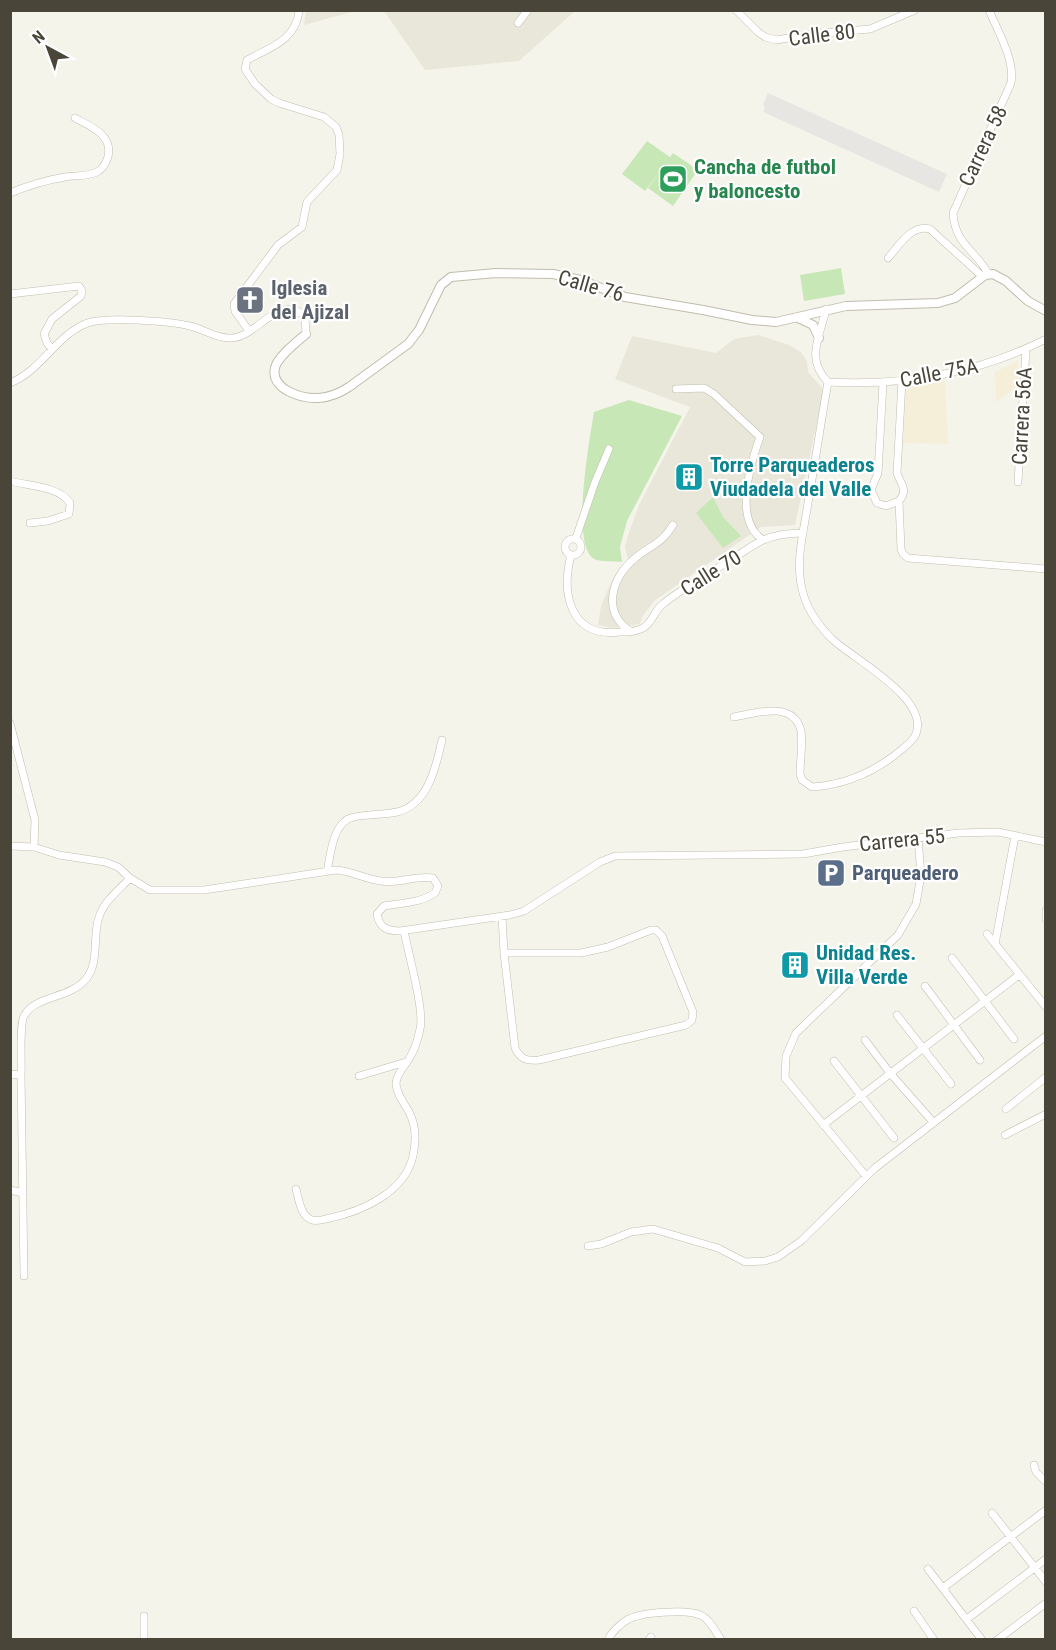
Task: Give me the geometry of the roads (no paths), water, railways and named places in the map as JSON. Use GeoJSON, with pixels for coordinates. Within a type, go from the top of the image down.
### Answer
{"type":"FeatureCollection","features":[{"type":"Feature","properties":{"kind":"street"},"geometry":{"type":"LineString","coordinates":[[10,383],[24,377],[77,328],[92,321],[181,324],[213,336],[230,338],[249,332],[235,311],[234,304],[278,245],[302,227],[307,202],[337,170],[340,154],[339,135],[330,120],[271,99],[255,84],[245,69],[247,60],[261,54],[289,35],[297,25],[299,10]]}},
{"type":"Feature","properties":{"kind":"street"},"geometry":{"type":"LineString","coordinates":[[518,22],[528,10]]}},
{"type":"Feature","properties":{"kind":"street","name":"Calle 80"},"geometry":{"type":"LineString","coordinates":[[736,10],[758,32],[776,40],[870,29],[915,10]]}},
{"type":"Feature","properties":{"kind":"street","name":"Carrera 58"},"geometry":{"type":"LineString","coordinates":[[985,275],[982,263],[957,236],[953,213],[1011,83],[1009,57],[989,10]]}},
{"type":"Feature","properties":{"kind":"street"},"geometry":{"type":"LineString","coordinates":[[10,193],[65,177],[97,172],[102,168],[109,151],[107,140],[98,131],[75,118]]}},
{"type":"Feature","properties":{"kind":"street"},"geometry":{"type":"LineString","coordinates":[[888,258],[913,230],[930,229],[985,275],[993,274],[1006,281],[1028,301],[1046,311]]}},
{"type":"Feature","properties":{"kind":"street","name":"Calle 76"},"geometry":{"type":"LineString","coordinates":[[249,332],[280,310],[294,309],[303,314],[306,319],[306,334],[279,360],[275,366],[275,375],[284,388],[292,393],[317,398],[339,393],[408,344],[419,330],[441,285],[452,277],[496,273],[553,273],[580,280],[625,297],[752,320],[776,322],[846,306],[938,303],[955,298],[985,275]]}},
{"type":"Feature","properties":{"kind":"street"},"geometry":{"type":"LineString","coordinates":[[10,294],[79,286],[82,291],[81,296],[52,319],[44,334],[52,349]]}},
{"type":"Feature","properties":{"kind":"street"},"geometry":{"type":"LineString","coordinates":[[734,717],[772,710],[792,717],[801,733],[800,774],[802,780],[812,787],[845,782],[865,775],[906,747],[915,735],[918,725],[909,704],[899,690],[834,640],[813,615],[804,597],[800,581],[803,533],[828,382],[816,366],[815,356],[826,309]]}},
{"type":"Feature","properties":{"kind":"street"},"geometry":{"type":"LineString","coordinates":[[798,318],[813,325],[818,342]]}},
{"type":"Feature","properties":{"kind":"street","name":"Calle 75A"},"geometry":{"type":"LineString","coordinates":[[828,382],[883,383],[958,372],[1026,349],[1046,339]]}},
{"type":"Feature","properties":{"kind":"street","name":"Carrera 56A"},"geometry":{"type":"LineString","coordinates":[[1018,482],[1026,349]]}},
{"type":"Feature","properties":{"kind":"street"},"geometry":{"type":"LineString","coordinates":[[902,381],[897,473],[904,491],[899,501],[903,554],[908,558],[1046,569]]}},
{"type":"Feature","properties":{"kind":"street"},"geometry":{"type":"LineString","coordinates":[[883,383],[878,473],[871,494],[880,505],[890,505],[899,501]]}},
{"type":"Feature","properties":{"kind":"street"},"geometry":{"type":"LineString","coordinates":[[676,389],[704,388],[714,394],[760,437],[751,467],[746,512],[748,523],[756,535],[763,540]]}},
{"type":"Feature","properties":{"kind":"street"},"geometry":{"type":"LineString","coordinates":[[576,538],[609,449]]}},
{"type":"Feature","properties":{"kind":"street"},"geometry":{"type":"LineString","coordinates":[[10,481],[55,491],[66,496],[70,503],[69,514],[48,522],[30,523]]}},
{"type":"Feature","properties":{"kind":"street"},"geometry":{"type":"LineString","coordinates":[[630,631],[617,620],[612,607],[612,597],[618,578],[634,559],[663,540],[673,525]]}},
{"type":"Feature","properties":{"kind":"street","name":"Calle 70"},"geometry":{"type":"LineString","coordinates":[[630,631],[649,624],[663,603],[763,540],[791,533],[803,533]]}},
{"type":"Feature","properties":{"kind":"street"},"geometry":{"type":"LineString","coordinates":[[571,555],[567,552],[565,544],[571,538],[576,538]]}},
{"type":"Feature","properties":{"kind":"street"},"geometry":{"type":"LineString","coordinates":[[571,555],[579,553],[581,549],[576,538]]}},
{"type":"Feature","properties":{"kind":"street"},"geometry":{"type":"LineString","coordinates":[[571,555],[567,591],[569,603],[578,619],[594,631],[614,633],[630,631]]}},
{"type":"Feature","properties":{"kind":"street"},"geometry":{"type":"LineString","coordinates":[[10,723],[35,820],[34,847]]}},
{"type":"Feature","properties":{"kind":"street"},"geometry":{"type":"LineString","coordinates":[[327,872],[336,832],[348,819],[398,812],[414,803],[426,789],[436,768],[442,740]]}},
{"type":"Feature","properties":{"kind":"street","name":"Carrera 55"},"geometry":{"type":"LineString","coordinates":[[502,916],[524,911],[600,861],[615,856],[803,854],[843,846],[960,833],[988,833],[1046,842]]}},
{"type":"Feature","properties":{"kind":"street"},"geometry":{"type":"LineString","coordinates":[[995,944],[1015,836]]}},
{"type":"Feature","properties":{"kind":"street"},"geometry":{"type":"LineString","coordinates":[[866,1176],[785,1078],[786,1056],[796,1034],[802,1027],[898,935],[916,904],[921,875],[918,838]]}},
{"type":"Feature","properties":{"kind":"street"},"geometry":{"type":"LineString","coordinates":[[10,846],[34,847],[59,855],[105,862],[118,867],[130,878],[150,890],[204,890],[347,870],[381,881],[433,878],[438,886],[435,893],[420,901],[384,906],[377,914],[381,925],[388,931],[404,931],[502,916],[504,953],[515,1048],[524,1060],[539,1060],[686,1025],[692,1020],[693,1012],[662,936],[656,930],[608,947],[581,953],[504,953]]}},
{"type":"Feature","properties":{"kind":"street"},"geometry":{"type":"LineString","coordinates":[[24,1276],[22,1019],[34,1005],[74,990],[88,977],[94,965],[95,937],[104,905],[130,878]]}},
{"type":"Feature","properties":{"kind":"street"},"geometry":{"type":"LineString","coordinates":[[1046,911],[1046,919]]}},
{"type":"Feature","properties":{"kind":"street"},"geometry":{"type":"LineString","coordinates":[[296,1189],[303,1213],[312,1220],[320,1220],[360,1209],[380,1199],[405,1175],[413,1159],[415,1136],[411,1115],[396,1086],[397,1076],[417,1040],[422,1019],[404,931]]}},
{"type":"Feature","properties":{"kind":"street"},"geometry":{"type":"LineString","coordinates":[[987,934],[1046,1007]]}},
{"type":"Feature","properties":{"kind":"street"},"geometry":{"type":"LineString","coordinates":[[952,958],[1014,1039]]}},
{"type":"Feature","properties":{"kind":"street"},"geometry":{"type":"LineString","coordinates":[[823,1125],[1019,975]]}},
{"type":"Feature","properties":{"kind":"street"},"geometry":{"type":"LineString","coordinates":[[925,986],[980,1060]]}},
{"type":"Feature","properties":{"kind":"street"},"geometry":{"type":"LineString","coordinates":[[897,1015],[951,1084]]}},
{"type":"Feature","properties":{"kind":"street"},"geometry":{"type":"LineString","coordinates":[[588,1246],[601,1244],[631,1232],[653,1229],[718,1248],[745,1262],[765,1262],[778,1257],[801,1241],[866,1176],[1046,1036]]}},
{"type":"Feature","properties":{"kind":"street"},"geometry":{"type":"LineString","coordinates":[[865,1040],[890,1073],[933,1122]]}},
{"type":"Feature","properties":{"kind":"street"},"geometry":{"type":"LineString","coordinates":[[834,1061],[894,1138]]}},
{"type":"Feature","properties":{"kind":"street"},"geometry":{"type":"LineString","coordinates":[[358,1076],[406,1062]]}},
{"type":"Feature","properties":{"kind":"street"},"geometry":{"type":"LineString","coordinates":[[10,1074],[21,1075]]}},
{"type":"Feature","properties":{"kind":"street"},"geometry":{"type":"LineString","coordinates":[[1006,1109],[1046,1077]]}},
{"type":"Feature","properties":{"kind":"street"},"geometry":{"type":"LineString","coordinates":[[1005,1135],[1046,1114]]}},
{"type":"Feature","properties":{"kind":"street"},"geometry":{"type":"LineString","coordinates":[[10,1190],[23,1193]]}},
{"type":"Feature","properties":{"kind":"street"},"geometry":{"type":"LineString","coordinates":[[1034,1465],[1036,1472],[1046,1482]]}},
{"type":"Feature","properties":{"kind":"street"},"geometry":{"type":"LineString","coordinates":[[943,1588],[1046,1510]]}},
{"type":"Feature","properties":{"kind":"street"},"geometry":{"type":"LineString","coordinates":[[992,1513],[1046,1582]]}},
{"type":"Feature","properties":{"kind":"street"},"geometry":{"type":"LineString","coordinates":[[967,1619],[1046,1558]]}},
{"type":"Feature","properties":{"kind":"street"},"geometry":{"type":"LineString","coordinates":[[928,1569],[982,1640]]}},
{"type":"Feature","properties":{"kind":"street"},"geometry":{"type":"LineString","coordinates":[[997,1640],[1046,1603]]}},
{"type":"Feature","properties":{"kind":"street"},"geometry":{"type":"LineString","coordinates":[[914,1611],[933,1640]]}},
{"type":"Feature","properties":{"kind":"street"},"geometry":{"type":"LineString","coordinates":[[608,1640],[627,1620],[642,1614],[689,1613],[705,1617],[721,1640]]}},
{"type":"Feature","properties":{"kind":"street"},"geometry":{"type":"LineString","coordinates":[[144,1616],[144,1640]]}},
{"type":"Feature","properties":{"kind":"place","name":"Cancha de futbol y baloncesto"},"geometry":{"type":"Point","coordinates":[673,179]}},
{"type":"Feature","properties":{"kind":"place","name":"Iglesia del Ajizal"},"geometry":{"type":"Point","coordinates":[250,300]}},
{"type":"Feature","properties":{"kind":"place","name":"Torre Parqueaderos Viudadela del Valle"},"geometry":{"type":"Point","coordinates":[689,477]}},
{"type":"Feature","properties":{"kind":"place","name":"Parqueadero"},"geometry":{"type":"Point","coordinates":[831,873]}},
{"type":"Feature","properties":{"kind":"place","name":"Unidad Res. Villa Verde"},"geometry":{"type":"Point","coordinates":[795,965]}}]}
